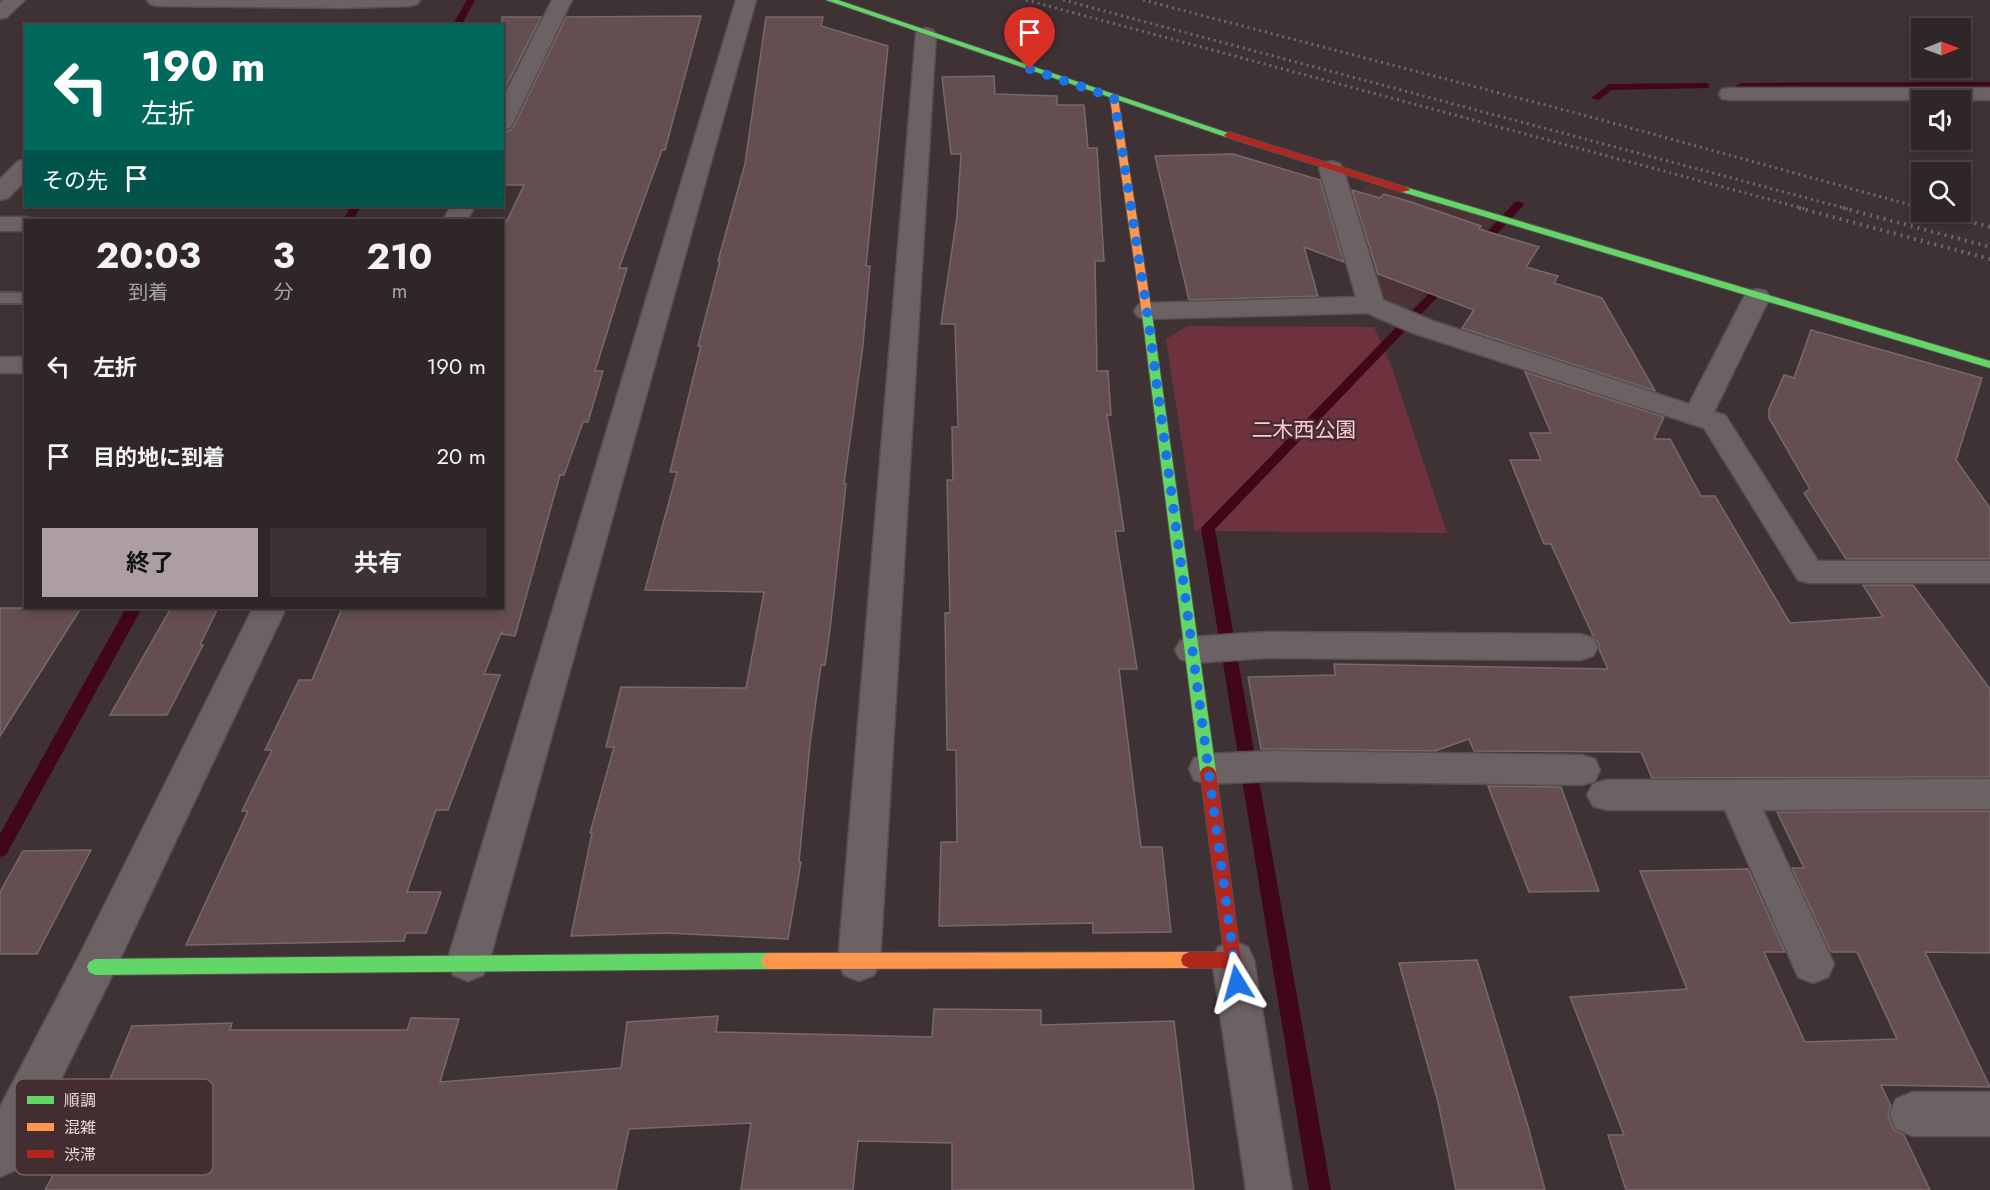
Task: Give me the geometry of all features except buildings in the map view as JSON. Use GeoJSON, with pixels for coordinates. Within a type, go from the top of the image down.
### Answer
{"type":"FeatureCollection","features":[{"type":"Feature","properties":{"kind":"street"},"geometry":{"type":"LineString","coordinates":[[0,13],[15,0]]}},
{"type":"Feature","properties":{"kind":"street"},"geometry":{"type":"LineString","coordinates":[[161,9],[180,0],[410,0]]}},
{"type":"Feature","properties":{"kind":"street"},"geometry":{"type":"LineString","coordinates":[[504,119],[562,0]]}},
{"type":"Feature","properties":{"kind":"street"},"geometry":{"type":"LineString","coordinates":[[468,962],[746,0]]}},
{"type":"Feature","properties":{"kind":"street"},"geometry":{"type":"LineString","coordinates":[[830,0],[1114,98],[1331,168],[1522,223],[1757,297],[1990,364]]}},
{"type":"Feature","properties":{"kind":"street"},"geometry":{"type":"LineString","coordinates":[[860,962],[926,34]]}},
{"type":"Feature","properties":{"kind":"street"},"geometry":{"type":"LineString","coordinates":[[1730,94],[1990,94]]}},
{"type":"Feature","properties":{"kind":"street"},"geometry":{"type":"LineString","coordinates":[[1114,98],[1147,311],[1204,648],[1219,768],[1233,960],[1269,1190]]}},
{"type":"Feature","properties":{"kind":"street"},"geometry":{"type":"LineString","coordinates":[[0,193],[24,168]]}},
{"type":"Feature","properties":{"kind":"street"},"geometry":{"type":"LineString","coordinates":[[1331,168],[1379,309]]}},
{"type":"Feature","properties":{"kind":"street"},"geometry":{"type":"LineString","coordinates":[[0,224],[24,224]]}},
{"type":"Feature","properties":{"kind":"street"},"geometry":{"type":"LineString","coordinates":[[1697,417],[1757,297]]}},
{"type":"Feature","properties":{"kind":"street"},"geometry":{"type":"LineString","coordinates":[[1147,311],[1379,309],[1423,327],[1715,422],[1809,572],[1990,572]]}},
{"type":"Feature","properties":{"kind":"street"},"geometry":{"type":"LineString","coordinates":[[0,365],[24,365]]}},
{"type":"Feature","properties":{"kind":"street"},"geometry":{"type":"LineString","coordinates":[[38,1079],[269,609]]}},
{"type":"Feature","properties":{"kind":"street"},"geometry":{"type":"LineString","coordinates":[[1204,648],[1265,645],[1581,647]]}},
{"type":"Feature","properties":{"kind":"street"},"geometry":{"type":"LineString","coordinates":[[1219,768],[1273,766],[1594,783],[1737,795],[1990,794]]}},
{"type":"Feature","properties":{"kind":"street"},"geometry":{"type":"LineString","coordinates":[[1737,795],[1814,964]]}},
{"type":"Feature","properties":{"kind":"street"},"geometry":{"type":"LineString","coordinates":[[95,967],[468,962],[1233,960]]}},
{"type":"Feature","properties":{"kind":"street"},"geometry":{"type":"LineString","coordinates":[[1912,1114],[1990,1114]]}},
{"type":"Feature","properties":{"kind":"street"},"geometry":{"type":"LineString","coordinates":[[0,1154],[15,1124]]}},
{"type":"Feature","properties":{"kind":"lane"},"geometry":{"type":"LineString","coordinates":[[0,298],[24,298]]}},
{"type":"Feature","properties":{"kind":"shaded area"},"geometry":{"type":"Polygon","coordinates":[[[1370,183],[1493,221],[1407,313],[1386,308],[1349,204],[1370,183]]]}},
{"type":"Feature","properties":{"kind":"green space","name":"二木西公園"},"geometry":{"type":"Polygon","coordinates":[[[1187,326],[1374,327],[1391,365],[1447,533],[1195,531],[1166,339],[1187,326]]]}},
{"type":"Feature","properties":{"kind":"waterway"},"geometry":{"type":"LineString","coordinates":[[457,24],[471,0]]}},
{"type":"Feature","properties":{"kind":"waterway"},"geometry":{"type":"LineString","coordinates":[[1741,86],[1990,85]]}},
{"type":"Feature","properties":{"kind":"waterway"},"geometry":{"type":"LineString","coordinates":[[1596,98],[1609,87],[1706,86]]}},
{"type":"Feature","properties":{"kind":"waterway"},"geometry":{"type":"LineString","coordinates":[[1478,248],[1519,204]]}},
{"type":"Feature","properties":{"kind":"waterway"},"geometry":{"type":"LineString","coordinates":[[349,219],[355,207]]}},
{"type":"Feature","properties":{"kind":"waterway"},"geometry":{"type":"LineString","coordinates":[[1320,1190],[1208,528],[1447,281]]}},
{"type":"Feature","properties":{"kind":"waterway"},"geometry":{"type":"LineString","coordinates":[[0,850],[133,609]]}},
{"type":"Feature","properties":{"kind":"railway"},"geometry":{"type":"LineString","coordinates":[[1026,0],[1805,209]]}},
{"type":"Feature","properties":{"kind":"railway"},"geometry":{"type":"LineString","coordinates":[[1063,0],[1848,209]]}},
{"type":"Feature","properties":{"kind":"railway"},"geometry":{"type":"LineString","coordinates":[[1143,0],[1576,113],[1911,205]]}},
{"type":"Feature","properties":{"kind":"railway"},"geometry":{"type":"LineString","coordinates":[[1799,208],[1990,259]]}},
{"type":"Feature","properties":{"kind":"railway"},"geometry":{"type":"LineString","coordinates":[[1843,208],[1990,247]]}},
{"type":"Feature","properties":{"kind":"railway"},"geometry":{"type":"LineString","coordinates":[[1971,222],[1990,227]]}},
{"type":"Feature","properties":{"kind":"traffic: fast"},"geometry":{"type":"LineString","coordinates":[[830,0],[1229,135]]}},
{"type":"Feature","properties":{"kind":"traffic: fast"},"geometry":{"type":"LineString","coordinates":[[1405,190],[1990,365]]}},
{"type":"Feature","properties":{"kind":"traffic: fast"},"geometry":{"type":"LineString","coordinates":[[1147,314],[1208,772]]}},
{"type":"Feature","properties":{"kind":"traffic: fast"},"geometry":{"type":"LineString","coordinates":[[95,967],[769,961]]}},
{"type":"Feature","properties":{"kind":"traffic: slow"},"geometry":{"type":"LineString","coordinates":[[1114,98],[1147,314]]}},
{"type":"Feature","properties":{"kind":"traffic: slow"},"geometry":{"type":"LineString","coordinates":[[769,961],[1189,960]]}},
{"type":"Feature","properties":{"kind":"traffic: jam"},"geometry":{"type":"LineString","coordinates":[[1229,135],[1405,190]]}},
{"type":"Feature","properties":{"kind":"traffic: jam"},"geometry":{"type":"LineString","coordinates":[[1189,960],[1233,960],[1208,772]]}},
{"type":"Feature","properties":{"kind":"route"},"geometry":{"type":"LineString","coordinates":[[1030,69],[1114,98],[1147,311],[1237,983]]}}]}
